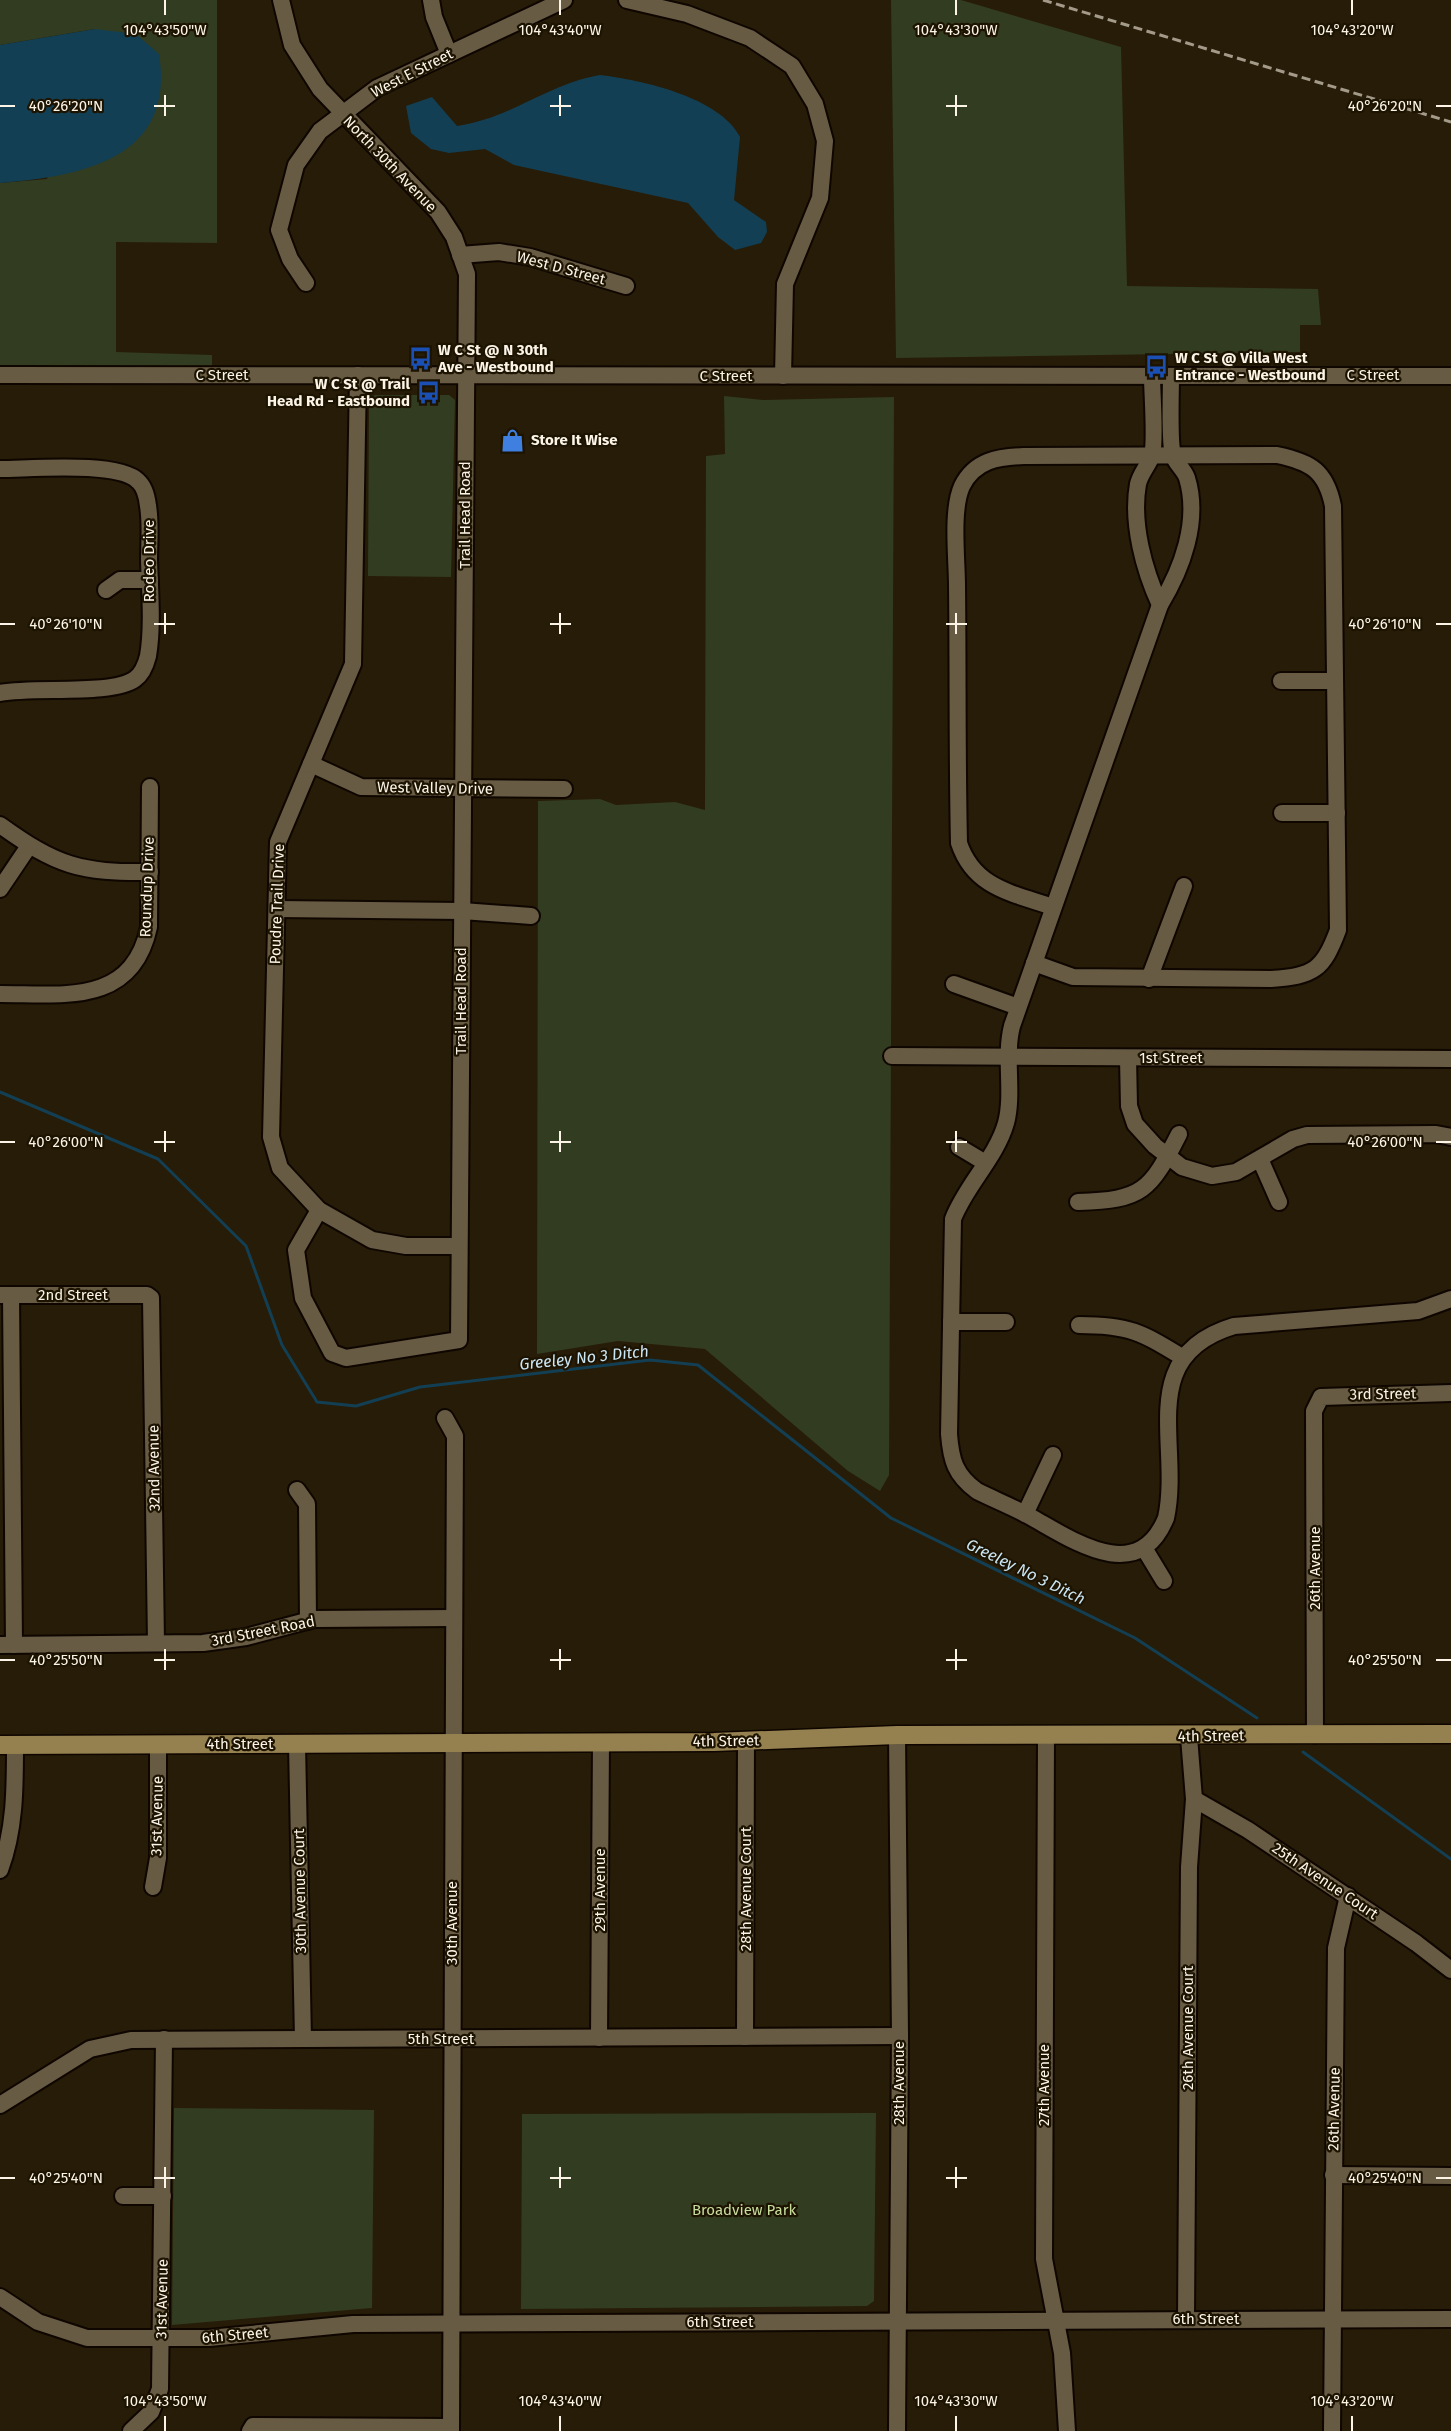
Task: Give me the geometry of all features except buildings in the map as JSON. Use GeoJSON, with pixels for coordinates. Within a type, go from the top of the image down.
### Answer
{"type":"FeatureCollection","features":[{"type":"Feature","properties":{"kind":"main road","name":"4th Street"},"geometry":{"type":"LineString","coordinates":[[8,1745],[746,1741],[897,1735],[1189,1737],[1451,1734]]}},
{"type":"Feature","properties":{"kind":"street","name":"North 30th Avenue"},"geometry":{"type":"LineString","coordinates":[[281,0],[292,45],[320,88],[343,115],[438,212],[454,237],[466,274],[466,375]]}},
{"type":"Feature","properties":{"kind":"street"},"geometry":{"type":"LineString","coordinates":[[431,0],[434,17],[449,54]]}},
{"type":"Feature","properties":{"kind":"street","name":"West E Street"},"geometry":{"type":"LineString","coordinates":[[306,282],[290,259],[279,230],[296,165],[320,131],[377,88],[564,0]]}},
{"type":"Feature","properties":{"kind":"street"},"geometry":{"type":"LineString","coordinates":[[627,0],[687,14],[750,38],[792,66],[815,104],[825,141],[820,198],[785,284],[783,376]]}},
{"type":"Feature","properties":{"kind":"street","name":"West D Street"},"geometry":{"type":"LineString","coordinates":[[460,255],[499,252],[530,257],[626,286]]}},
{"type":"Feature","properties":{"kind":"street","name":"C Street"},"geometry":{"type":"LineString","coordinates":[[0,375],[1451,376]]}},
{"type":"Feature","properties":{"kind":"street","name":"Poudre Trail Drive"},"geometry":{"type":"LineString","coordinates":[[358,375],[353,664],[278,842],[271,1137],[280,1168],[319,1210],[372,1240],[406,1246],[459,1246]]}},
{"type":"Feature","properties":{"kind":"street","name":"Trail Head Road"},"geometry":{"type":"LineString","coordinates":[[319,1210],[296,1250],[303,1298],[332,1353],[338,1357],[459,1340],[466,375]]}},
{"type":"Feature","properties":{"kind":"street"},"geometry":{"type":"LineString","coordinates":[[1152,376],[1152,455],[1143,468],[1138,484],[1137,523],[1149,581],[1160,605]]}},
{"type":"Feature","properties":{"kind":"street"},"geometry":{"type":"LineString","coordinates":[[1171,376],[1173,454],[1187,479],[1191,516],[1176,577],[1160,605],[1018,1007],[1010,1035],[1007,1119],[1001,1138],[959,1204],[954,1219],[949,1434],[955,1470],[959,1477],[977,1491],[1106,1554],[1123,1555],[1144,1548],[1161,1530],[1168,1507],[1170,1393],[1176,1367],[1196,1343],[1216,1332],[1234,1326],[1418,1311],[1451,1299]]}},
{"type":"Feature","properties":{"kind":"street"},"geometry":{"type":"LineString","coordinates":[[1034,963],[1073,977],[1149,979],[1295,977],[1314,969],[1327,959],[1338,930],[1333,506],[1324,477],[1310,465],[1277,455],[1173,454],[994,458],[978,467],[967,478],[958,502],[959,843],[965,861],[978,877],[1053,908]]}},
{"type":"Feature","properties":{"kind":"street","name":"Rodeo Drive"},"geometry":{"type":"LineString","coordinates":[[0,469],[120,470],[138,481],[146,495],[149,508],[150,580],[148,657],[143,670],[134,680],[120,686],[104,688],[19,689],[0,693]]}},
{"type":"Feature","properties":{"kind":"street"},"geometry":{"type":"LineString","coordinates":[[106,590],[120,580],[150,580]]}},
{"type":"Feature","properties":{"kind":"street"},"geometry":{"type":"LineString","coordinates":[[1281,681],[1335,681]]}},
{"type":"Feature","properties":{"kind":"street","name":"West Valley Drive"},"geometry":{"type":"LineString","coordinates":[[311,764],[361,787],[463,790],[564,789]]}},
{"type":"Feature","properties":{"kind":"street","name":"Roundup Drive"},"geometry":{"type":"LineString","coordinates":[[0,994],[88,992],[106,987],[119,979],[134,964],[145,946],[148,927],[150,787]]}},
{"type":"Feature","properties":{"kind":"street"},"geometry":{"type":"LineString","coordinates":[[1282,813],[1337,813]]}},
{"type":"Feature","properties":{"kind":"street"},"geometry":{"type":"LineString","coordinates":[[0,825],[29,846],[78,869],[150,872]]}},
{"type":"Feature","properties":{"kind":"street"},"geometry":{"type":"LineString","coordinates":[[0,889],[29,846]]}},
{"type":"Feature","properties":{"kind":"street"},"geometry":{"type":"LineString","coordinates":[[1149,979],[1184,886]]}},
{"type":"Feature","properties":{"kind":"street"},"geometry":{"type":"LineString","coordinates":[[277,909],[462,911],[531,915]]}},
{"type":"Feature","properties":{"kind":"street"},"geometry":{"type":"LineString","coordinates":[[954,984],[1018,1007]]}},
{"type":"Feature","properties":{"kind":"street","name":"1st Street"},"geometry":{"type":"LineString","coordinates":[[892,1056],[1451,1059]]}},
{"type":"Feature","properties":{"kind":"street"},"geometry":{"type":"LineString","coordinates":[[1128,1058],[1129,1106],[1140,1132],[1182,1167],[1212,1176],[1236,1172],[1293,1140],[1307,1135],[1436,1134],[1451,1137]]}},
{"type":"Feature","properties":{"kind":"street"},"geometry":{"type":"LineString","coordinates":[[1078,1202],[1126,1198],[1143,1190],[1162,1168],[1179,1134]]}},
{"type":"Feature","properties":{"kind":"street"},"geometry":{"type":"LineString","coordinates":[[959,1147],[984,1162]]}},
{"type":"Feature","properties":{"kind":"street"},"geometry":{"type":"LineString","coordinates":[[1260,1160],[1279,1202]]}},
{"type":"Feature","properties":{"kind":"street"},"geometry":{"type":"LineString","coordinates":[[5,1295],[7,1645]]}},
{"type":"Feature","properties":{"kind":"street","name":"2nd Street"},"geometry":{"type":"LineString","coordinates":[[5,1295],[147,1295]]}},
{"type":"Feature","properties":{"kind":"street","name":"32nd Avenue"},"geometry":{"type":"LineString","coordinates":[[147,1295],[151,1298],[153,1311],[156,1643]]}},
{"type":"Feature","properties":{"kind":"street"},"geometry":{"type":"LineString","coordinates":[[951,1322],[1006,1322]]}},
{"type":"Feature","properties":{"kind":"street"},"geometry":{"type":"LineString","coordinates":[[1079,1324],[1116,1325],[1138,1331],[1182,1357]]}},
{"type":"Feature","properties":{"kind":"street","name":"3rd Street"},"geometry":{"type":"LineString","coordinates":[[1319,1402],[1321,1397],[1340,1395],[1451,1394]]}},
{"type":"Feature","properties":{"kind":"street","name":"26th Avenue"},"geometry":{"type":"LineString","coordinates":[[1315,1735],[1314,1411],[1319,1402]]}},
{"type":"Feature","properties":{"kind":"street","name":"30th Avenue"},"geometry":{"type":"LineString","coordinates":[[445,1418],[454,1436],[450,2429]]}},
{"type":"Feature","properties":{"kind":"street"},"geometry":{"type":"LineString","coordinates":[[1025,1514],[1053,1455]]}},
{"type":"Feature","properties":{"kind":"street"},"geometry":{"type":"LineString","coordinates":[[297,1490],[308,1504],[308,1621]]}},
{"type":"Feature","properties":{"kind":"street"},"geometry":{"type":"LineString","coordinates":[[1144,1548],[1164,1581]]}},
{"type":"Feature","properties":{"kind":"street","name":"3rd Street Road"},"geometry":{"type":"LineString","coordinates":[[7,1645],[203,1643],[246,1637],[308,1621],[454,1618]]}},
{"type":"Feature","properties":{"kind":"street","name":"28th Avenue"},"geometry":{"type":"LineString","coordinates":[[897,1735],[900,2036],[897,2431]]}},
{"type":"Feature","properties":{"kind":"street","name":"27th Avenue"},"geometry":{"type":"LineString","coordinates":[[1046,1737],[1044,2259],[1062,2353],[1068,2431]]}},
{"type":"Feature","properties":{"kind":"street","name":"26th Avenue Court"},"geometry":{"type":"LineString","coordinates":[[1186,2319],[1190,1867],[1194,1799],[1189,1737]]}},
{"type":"Feature","properties":{"kind":"street","name":"28th Avenue Court"},"geometry":{"type":"LineString","coordinates":[[745,2037],[746,1741]]}},
{"type":"Feature","properties":{"kind":"street","name":"29th Avenue"},"geometry":{"type":"LineString","coordinates":[[599,2038],[601,1742]]}},
{"type":"Feature","properties":{"kind":"street","name":"31st Avenue"},"geometry":{"type":"LineString","coordinates":[[153,1887],[158,1858],[158,1744]]}},
{"type":"Feature","properties":{"kind":"street","name":"30th Avenue Court"},"geometry":{"type":"LineString","coordinates":[[297,1744],[303,2039]]}},
{"type":"Feature","properties":{"kind":"street"},"geometry":{"type":"LineString","coordinates":[[0,1870],[7,1850],[14,1809],[8,1745]]}},
{"type":"Feature","properties":{"kind":"street","name":"25th Avenue Court"},"geometry":{"type":"LineString","coordinates":[[1194,1799],[1248,1830],[1424,1948],[1451,1970]]}},
{"type":"Feature","properties":{"kind":"street","name":"26th Avenue"},"geometry":{"type":"LineString","coordinates":[[1332,2431],[1336,1948],[1347,1896]]}},
{"type":"Feature","properties":{"kind":"street","name":"5th Street"},"geometry":{"type":"LineString","coordinates":[[0,2105],[90,2049],[114,2042],[164,2039],[900,2036]]}},
{"type":"Feature","properties":{"kind":"street","name":"31st Avenue"},"geometry":{"type":"LineString","coordinates":[[131,2431],[142,2422],[156,2402],[160,2389],[164,2039]]}},
{"type":"Feature","properties":{"kind":"street"},"geometry":{"type":"LineString","coordinates":[[1333,2175],[1451,2176]]}},
{"type":"Feature","properties":{"kind":"street"},"geometry":{"type":"LineString","coordinates":[[123,2196],[163,2196]]}},
{"type":"Feature","properties":{"kind":"street","name":"6th Street"},"geometry":{"type":"LineString","coordinates":[[0,2298],[38,2322],[87,2338],[236,2337],[353,2324],[1451,2319]]}},
{"type":"Feature","properties":{"kind":"street"},"geometry":{"type":"LineString","coordinates":[[250,2431],[253,2426],[450,2429]]}},
{"type":"Feature","properties":{"kind":"green space"},"geometry":{"type":"Polygon","coordinates":[[[0,0],[217,0],[217,243],[116,242],[116,352],[212,355],[212,368],[0,369],[0,183],[47,179],[95,29],[0,45],[0,0]]]}},
{"type":"Feature","properties":{"kind":"green space"},"geometry":{"type":"Polygon","coordinates":[[[891,0],[961,0],[1121,47],[1127,286],[1318,289],[1321,325],[1300,325],[1300,352],[896,358],[891,0]]]}},
{"type":"Feature","properties":{"kind":"green space"},"geometry":{"type":"Polygon","coordinates":[[[375,395],[449,395],[455,400],[451,577],[368,576],[369,400],[375,395]]]}},
{"type":"Feature","properties":{"kind":"green space"},"geometry":{"type":"Polygon","coordinates":[[[724,396],[763,400],[894,397],[889,1475],[880,1491],[848,1471],[705,1349],[618,1341],[537,1354],[538,801],[600,799],[616,805],[675,802],[705,810],[706,456],[725,454],[724,396]]]}},
{"type":"Feature","properties":{"kind":"green space"},"geometry":{"type":"Polygon","coordinates":[[[174,2108],[374,2110],[372,2308],[172,2325],[174,2108]]]}},
{"type":"Feature","properties":{"kind":"green space","name":"Broadview Park"},"geometry":{"type":"Polygon","coordinates":[[[876,2113],[874,2301],[867,2306],[521,2309],[522,2114],[876,2113]]]}},
{"type":"Feature","properties":{"kind":"water"},"geometry":{"type":"Polygon","coordinates":[[[95,29],[136,34],[159,54],[160,89],[153,117],[138,139],[117,155],[91,167],[62,175],[0,183],[0,45],[95,29]]]}},
{"type":"Feature","properties":{"kind":"water"},"geometry":{"type":"Polygon","coordinates":[[[600,75],[636,81],[678,93],[698,101],[730,123],[740,137],[734,200],[766,222],[767,232],[761,243],[735,250],[718,237],[688,203],[514,165],[485,149],[449,153],[431,149],[411,133],[406,106],[432,97],[457,126],[494,116],[581,79],[600,75]]]}},
{"type":"Feature","properties":{"kind":"waterway","name":"Greeley No 3 Ditch"},"geometry":{"type":"LineString","coordinates":[[0,1092],[158,1159],[246,1246],[282,1345],[317,1402],[356,1406],[420,1387],[650,1360],[698,1365],[891,1518],[1135,1638],[1257,1718]]}},
{"type":"Feature","properties":{"kind":"waterway","name":"Greeley No 3 Ditch"},"geometry":{"type":"LineString","coordinates":[[1303,1752],[1451,1859]]}},
{"type":"Feature","properties":{"kind":"railway"},"geometry":{"type":"LineString","coordinates":[[1043,0],[1451,122]]}},
{"type":"Feature","properties":{"kind":"place","name":"W C St @ N 30th Ave - Westbound"},"geometry":{"type":"Point","coordinates":[420,359]}},
{"type":"Feature","properties":{"kind":"place","name":"W C St @ Villa West Entrance - Westbound"},"geometry":{"type":"Point","coordinates":[1157,367]}},
{"type":"Feature","properties":{"kind":"place","name":"W C St @ Trail Head Rd - Eastbound"},"geometry":{"type":"Point","coordinates":[428,393]}},
{"type":"Feature","properties":{"kind":"place","name":"Store It Wise"},"geometry":{"type":"Point","coordinates":[513,440]}}]}
